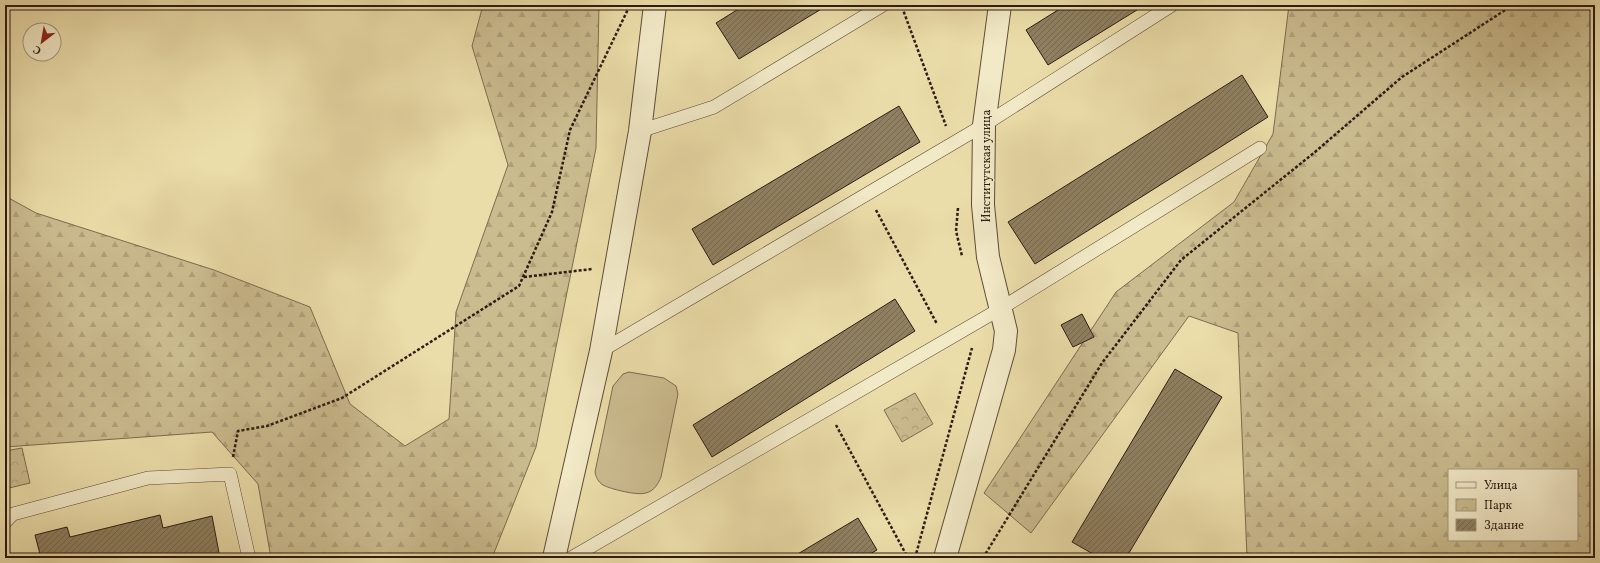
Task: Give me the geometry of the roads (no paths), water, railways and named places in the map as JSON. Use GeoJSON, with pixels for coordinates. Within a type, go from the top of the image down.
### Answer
{"type":"FeatureCollection","features":[{"type":"Feature","properties":{"kind":"street"},"geometry":{"type":"LineString","coordinates":[[554,558],[601,351],[640,131],[655,5]]}},
{"type":"Feature","properties":{"kind":"street","name":"Институтская улица"},"geometry":{"type":"LineString","coordinates":[[945,558],[1004,350],[1006,331],[988,257],[983,205],[984,125],[1000,5]]}},
{"type":"Feature","properties":{"kind":"lane"},"geometry":{"type":"LineString","coordinates":[[640,131],[714,107],[883,5]]}},
{"type":"Feature","properties":{"kind":"lane"},"geometry":{"type":"LineString","coordinates":[[601,351],[984,125],[1172,5]]}},
{"type":"Feature","properties":{"kind":"lane"},"geometry":{"type":"LineString","coordinates":[[572,558],[1000,309],[1260,148]]}},
{"type":"Feature","properties":{"kind":"lane"},"geometry":{"type":"LineString","coordinates":[[5,522],[13,514],[148,478],[230,474],[250,558]]}}]}
